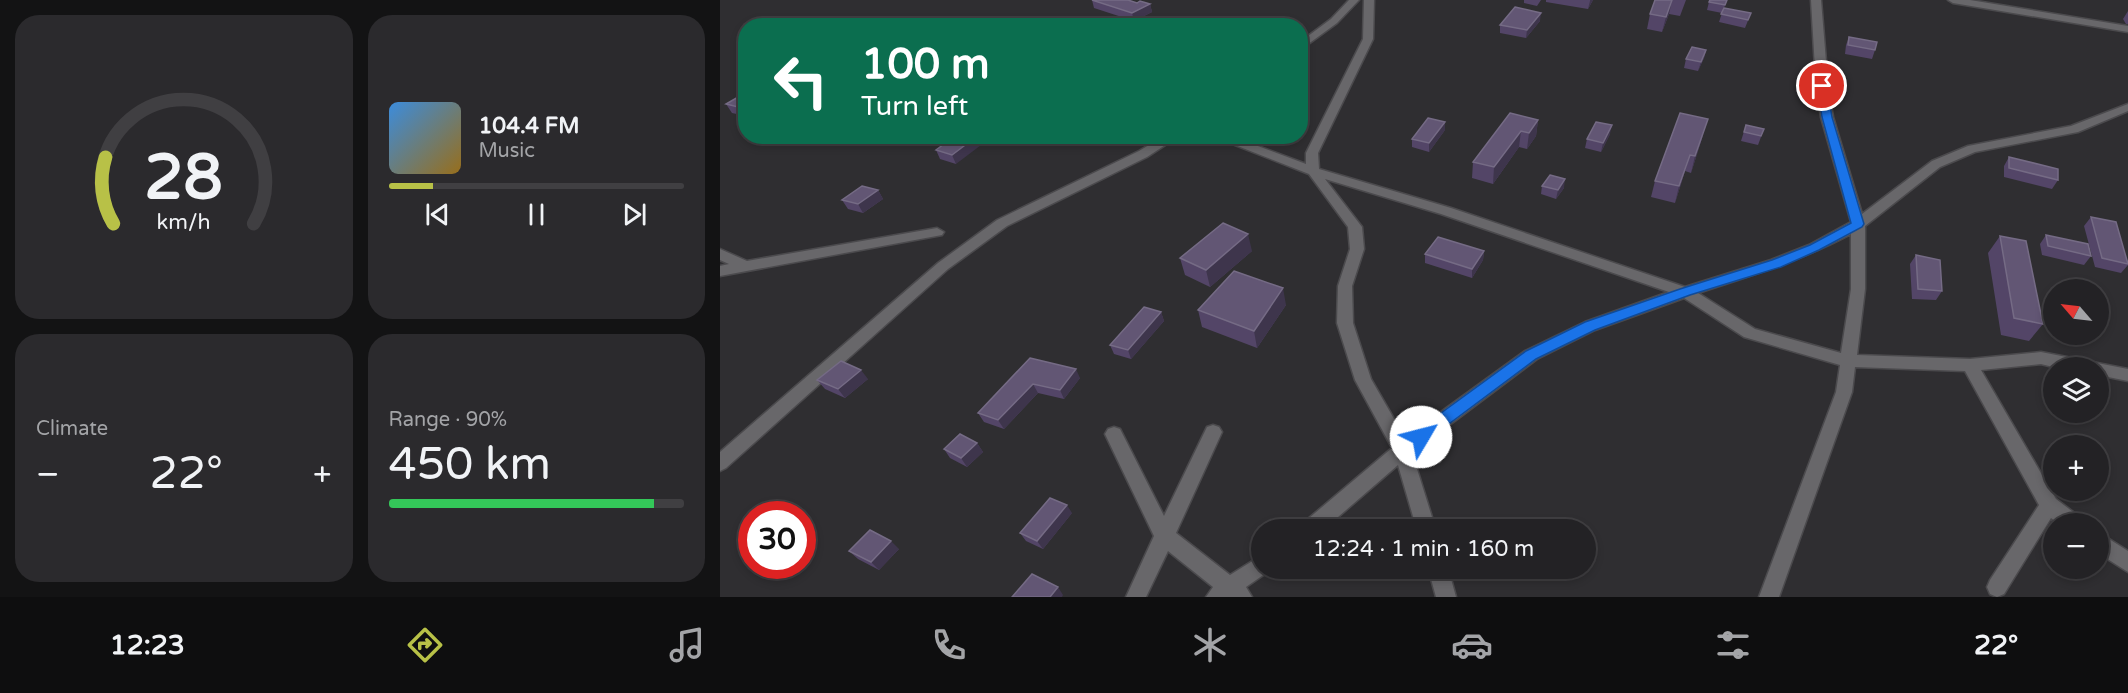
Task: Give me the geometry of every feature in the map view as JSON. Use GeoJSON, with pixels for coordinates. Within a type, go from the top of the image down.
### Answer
{"type":"FeatureCollection","features":[{"type":"Feature","properties":{"kind":"street"},"geometry":{"type":"LineString","coordinates":[[1308,41],[1334,21],[1354,0]]}},
{"type":"Feature","properties":{"kind":"street"},"geometry":{"type":"LineString","coordinates":[[1369,0],[1368,39],[1312,153],[1313,171],[1355,227],[1357,249],[1345,286],[1345,323],[1363,380],[1402,450],[1424,519]]}},
{"type":"Feature","properties":{"kind":"street"},"geometry":{"type":"LineString","coordinates":[[1769,597],[1844,392],[1858,289],[1858,224],[1827,117],[1822,86],[1816,0]]}},
{"type":"Feature","properties":{"kind":"street"},"geometry":{"type":"LineString","coordinates":[[1953,0],[2128,29]]}},
{"type":"Feature","properties":{"kind":"street"},"geometry":{"type":"LineString","coordinates":[[1322,519],[1402,450],[1531,355],[1590,326],[1814,248],[1858,224],[1936,164],[1972,149],[2074,129],[2128,107]]}},
{"type":"Feature","properties":{"kind":"street"},"geometry":{"type":"LineString","coordinates":[[720,463],[943,266],[1002,223],[1160,144]]}},
{"type":"Feature","properties":{"kind":"street"},"geometry":{"type":"LineString","coordinates":[[1240,144],[1313,171],[1446,211],[1685,292],[1750,333],[1848,361],[1970,365],[2043,358]]}},
{"type":"Feature","properties":{"kind":"street"},"geometry":{"type":"LineString","coordinates":[[720,271],[937,232]]}},
{"type":"Feature","properties":{"kind":"street"},"geometry":{"type":"LineString","coordinates":[[720,254],[745,266]]}},
{"type":"Feature","properties":{"kind":"street"},"geometry":{"type":"LineString","coordinates":[[1970,365],[2049,506],[2059,513]]}},
{"type":"Feature","properties":{"kind":"street"},"geometry":{"type":"LineString","coordinates":[[2109,371],[2128,375]]}},
{"type":"Feature","properties":{"kind":"street"},"geometry":{"type":"LineString","coordinates":[[1136,597],[1213,432]]}},
{"type":"Feature","properties":{"kind":"street"},"geometry":{"type":"LineString","coordinates":[[1114,434],[1164,536],[1229,594],[1251,574]]}},
{"type":"Feature","properties":{"kind":"street"},"geometry":{"type":"LineString","coordinates":[[1997,587],[2049,506]]}},
{"type":"Feature","properties":{"kind":"street"},"geometry":{"type":"LineString","coordinates":[[2109,549],[2128,563]]}},
{"type":"Feature","properties":{"kind":"street"},"geometry":{"type":"LineString","coordinates":[[1441,579],[1446,597]]}},
{"type":"Feature","properties":{"kind":"building"},"geometry":{"type":"Polygon","coordinates":[[[1092,0],[1128,0],[1150,4],[1132,13],[1092,0]]]}},
{"type":"Feature","properties":{"kind":"building"},"geometry":{"type":"Polygon","coordinates":[[[1655,0],[1672,0],[1666,17],[1650,14],[1655,0]]]}},
{"type":"Feature","properties":{"kind":"building"},"geometry":{"type":"Polygon","coordinates":[[[1710,0],[1727,0],[1725,5],[1709,2],[1710,0]]]}},
{"type":"Feature","properties":{"kind":"building"},"geometry":{"type":"Polygon","coordinates":[[[1515,7],[1541,13],[1527,30],[1500,25],[1515,7]]]}},
{"type":"Feature","properties":{"kind":"building"},"geometry":{"type":"Polygon","coordinates":[[[1724,8],[1751,13],[1748,20],[1721,14],[1724,8]]]}},
{"type":"Feature","properties":{"kind":"building"},"geometry":{"type":"Polygon","coordinates":[[[1849,37],[1877,42],[1875,50],[1848,45],[1849,37]]]}},
{"type":"Feature","properties":{"kind":"building"},"geometry":{"type":"Polygon","coordinates":[[[1692,47],[1706,50],[1701,62],[1686,59],[1692,47]]]}},
{"type":"Feature","properties":{"kind":"building"},"geometry":{"type":"Polygon","coordinates":[[[738,97],[738,107],[726,104],[738,97]]]}},
{"type":"Feature","properties":{"kind":"building"},"geometry":{"type":"Polygon","coordinates":[[[1510,113],[1538,120],[1529,133],[1521,131],[1494,167],[1473,162],[1510,113]]]}},
{"type":"Feature","properties":{"kind":"building"},"geometry":{"type":"Polygon","coordinates":[[[1680,113],[1708,119],[1695,156],[1690,155],[1679,186],[1655,181],[1680,113]]]}},
{"type":"Feature","properties":{"kind":"building"},"geometry":{"type":"Polygon","coordinates":[[[1428,118],[1445,122],[1429,143],[1412,139],[1428,118]]]}},
{"type":"Feature","properties":{"kind":"building"},"geometry":{"type":"Polygon","coordinates":[[[1596,122],[1612,125],[1603,143],[1587,139],[1596,122]]]}},
{"type":"Feature","properties":{"kind":"building"},"geometry":{"type":"Polygon","coordinates":[[[1746,125],[1764,129],[1761,136],[1744,132],[1746,125]]]}},
{"type":"Feature","properties":{"kind":"building"},"geometry":{"type":"Polygon","coordinates":[[[944,144],[966,144],[952,155],[936,150],[944,144]]]}},
{"type":"Feature","properties":{"kind":"building"},"geometry":{"type":"Polygon","coordinates":[[[2009,157],[2058,169],[2058,180],[2009,168],[2009,157]]]}},
{"type":"Feature","properties":{"kind":"building"},"geometry":{"type":"Polygon","coordinates":[[[1550,175],[1565,179],[1558,190],[1542,186],[1550,175]]]}},
{"type":"Feature","properties":{"kind":"building"},"geometry":{"type":"Polygon","coordinates":[[[862,186],[878,190],[858,204],[842,200],[862,186]]]}},
{"type":"Feature","properties":{"kind":"building"},"geometry":{"type":"Polygon","coordinates":[[[2091,217],[2116,222],[2128,264],[2102,258],[2091,217]]]}},
{"type":"Feature","properties":{"kind":"building"},"geometry":{"type":"Polygon","coordinates":[[[1223,223],[1248,234],[1206,270],[1180,258],[1223,223]]]}},
{"type":"Feature","properties":{"kind":"building"},"geometry":{"type":"Polygon","coordinates":[[[2046,235],[2088,244],[2091,256],[2048,246],[2046,235]]]}},
{"type":"Feature","properties":{"kind":"building"},"geometry":{"type":"Polygon","coordinates":[[[2000,236],[2026,241],[2043,324],[2014,318],[2000,236]]]}},
{"type":"Feature","properties":{"kind":"building"},"geometry":{"type":"Polygon","coordinates":[[[1438,237],[1484,251],[1472,269],[1425,254],[1438,237]]]}},
{"type":"Feature","properties":{"kind":"building"},"geometry":{"type":"Polygon","coordinates":[[[1916,255],[1940,260],[1942,291],[1918,289],[1916,255]]]}},
{"type":"Feature","properties":{"kind":"building"},"geometry":{"type":"Polygon","coordinates":[[[1234,271],[1283,288],[1254,331],[1198,310],[1234,271]]]}},
{"type":"Feature","properties":{"kind":"building"},"geometry":{"type":"Polygon","coordinates":[[[1144,307],[1161,312],[1128,350],[1110,345],[1144,307]]]}},
{"type":"Feature","properties":{"kind":"building"},"geometry":{"type":"Polygon","coordinates":[[[1030,358],[1076,369],[1060,390],[1033,384],[998,420],[978,413],[1030,358]]]}},
{"type":"Feature","properties":{"kind":"building"},"geometry":{"type":"Polygon","coordinates":[[[841,361],[861,370],[838,389],[817,380],[841,361]]]}},
{"type":"Feature","properties":{"kind":"building"},"geometry":{"type":"Polygon","coordinates":[[[960,434],[977,443],[961,458],[944,449],[960,434]]]}},
{"type":"Feature","properties":{"kind":"building"},"geometry":{"type":"Polygon","coordinates":[[[1050,498],[1067,505],[1037,541],[1020,533],[1050,498]]]}},
{"type":"Feature","properties":{"kind":"building"},"geometry":{"type":"Polygon","coordinates":[[[870,530],[891,541],[871,562],[849,551],[870,530]]]}},
{"type":"Feature","properties":{"kind":"building"},"geometry":{"type":"Polygon","coordinates":[[[1032,574],[1058,587],[1050,597],[1012,597],[1032,574]]]}},
{"type":"Feature","properties":{"kind":"route"},"geometry":{"type":"LineString","coordinates":[[1421,437],[1531,355],[1590,326],[1776,263],[1814,248],[1858,224],[1827,117],[1822,86]]}}]}
